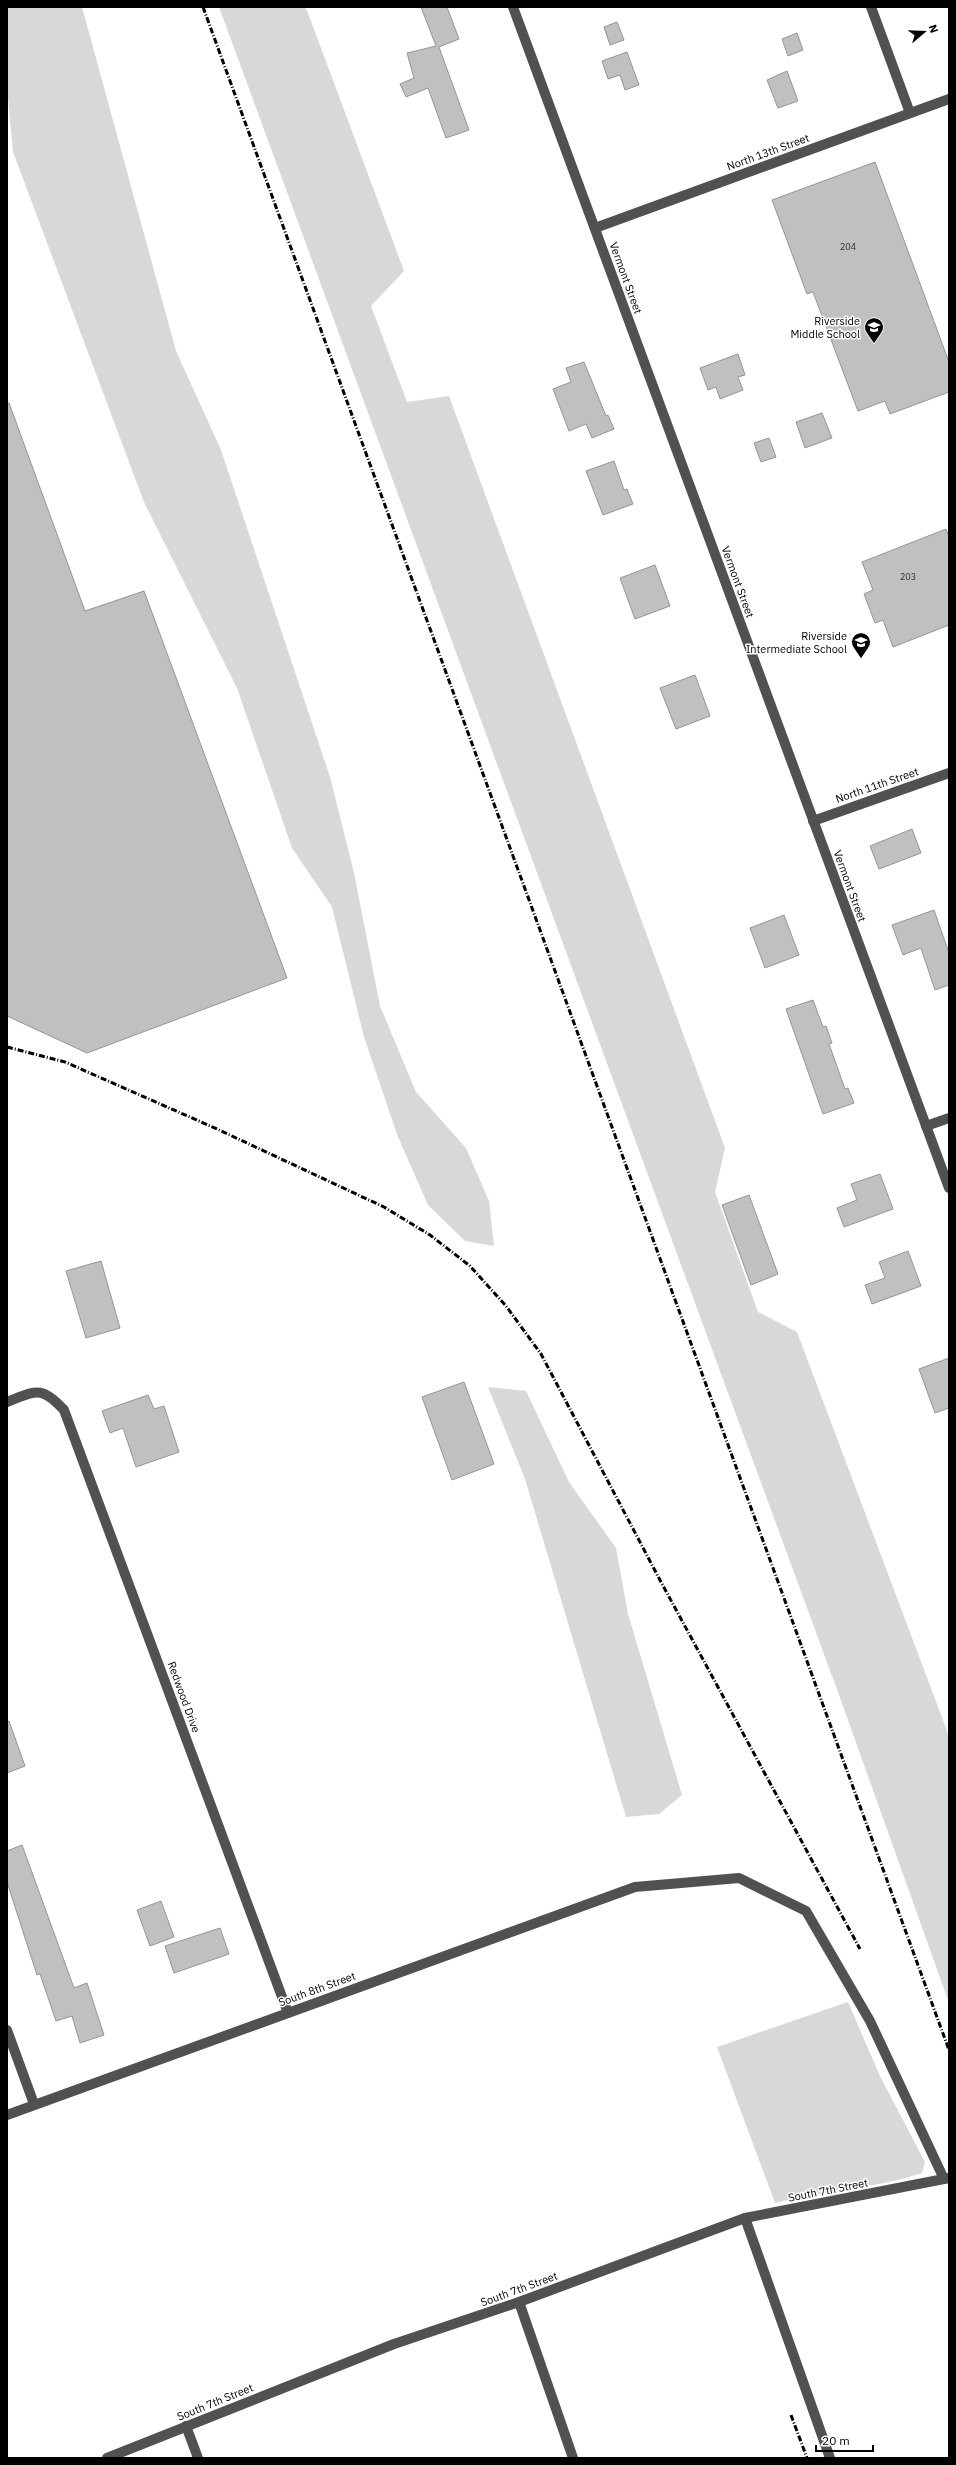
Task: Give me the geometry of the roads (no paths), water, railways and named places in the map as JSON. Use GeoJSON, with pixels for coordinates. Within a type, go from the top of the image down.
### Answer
{"type":"FeatureCollection","features":[{"type":"Feature","properties":{"kind":"street","name":"Vermont Street"},"geometry":{"type":"LineString","coordinates":[[513,7],[949,1188]]}},
{"type":"Feature","properties":{"kind":"street"},"geometry":{"type":"LineString","coordinates":[[871,7],[910,113]]}},
{"type":"Feature","properties":{"kind":"street","name":"North 13th Street"},"geometry":{"type":"LineString","coordinates":[[595,228],[949,99]]}},
{"type":"Feature","properties":{"kind":"street","name":"North 11th Street"},"geometry":{"type":"LineString","coordinates":[[813,821],[949,773]]}},
{"type":"Feature","properties":{"kind":"street"},"geometry":{"type":"LineString","coordinates":[[926,1126],[949,1118]]}},
{"type":"Feature","properties":{"kind":"street","name":"Redwood Drive"},"geometry":{"type":"LineString","coordinates":[[7,1402],[34,1391],[50,1395],[64,1410],[288,2012]]}},
{"type":"Feature","properties":{"kind":"street","name":"South 8th Street"},"geometry":{"type":"LineString","coordinates":[[7,2115],[635,1887],[739,1878],[806,1911],[870,2021],[946,2179]]}},
{"type":"Feature","properties":{"kind":"street"},"geometry":{"type":"LineString","coordinates":[[7,2030],[34,2104]]}},
{"type":"Feature","properties":{"kind":"street","name":"South 7th Street"},"geometry":{"type":"LineString","coordinates":[[107,2458],[394,2344],[519,2302],[746,2218],[946,2179]]}},
{"type":"Feature","properties":{"kind":"street"},"geometry":{"type":"LineString","coordinates":[[746,2218],[830,2458]]}},
{"type":"Feature","properties":{"kind":"street"},"geometry":{"type":"LineString","coordinates":[[519,2302],[573,2458]]}},
{"type":"Feature","properties":{"kind":"street"},"geometry":{"type":"LineString","coordinates":[[186,2426],[198,2458]]}},
{"type":"Feature","properties":{"kind":"railway"},"geometry":{"type":"LineString","coordinates":[[203,7],[949,2050]]}},
{"type":"Feature","properties":{"kind":"railway"},"geometry":{"type":"LineString","coordinates":[[7,1047],[65,1062],[217,1129],[384,1207],[430,1235],[470,1266],[506,1306],[541,1354],[661,1582],[860,1949]]}},
{"type":"Feature","properties":{"kind":"railway"},"geometry":{"type":"LineString","coordinates":[[791,2415],[807,2458]]}},
{"type":"Feature","properties":{"kind":"place","name":"Riverside Middle School"},"geometry":{"type":"Point","coordinates":[874,344]}},
{"type":"Feature","properties":{"kind":"place","name":"Riverside Intermediate School"},"geometry":{"type":"Point","coordinates":[861,659]}}]}
